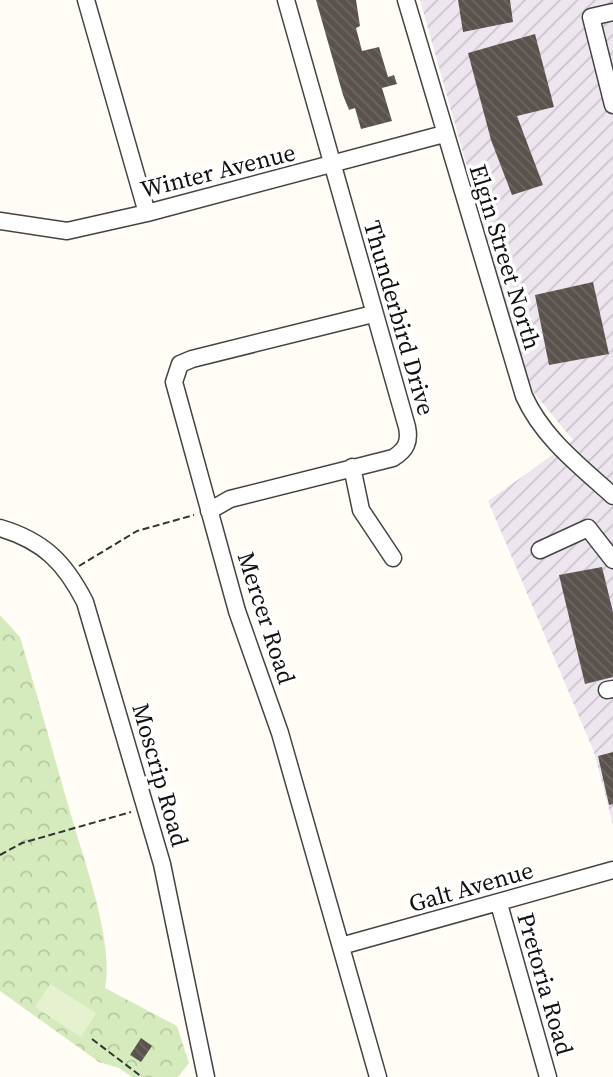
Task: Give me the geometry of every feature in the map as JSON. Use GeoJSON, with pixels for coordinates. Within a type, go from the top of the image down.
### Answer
{"type":"FeatureCollection","features":[{"type":"Feature","properties":{"kind":"street"},"geometry":{"type":"LineString","coordinates":[[86,0],[147,213]]}},
{"type":"Feature","properties":{"kind":"street","name":"Thunderbird Drive"},"geometry":{"type":"LineString","coordinates":[[202,513],[230,499],[393,458],[402,452],[408,443],[407,427],[286,0]]}},
{"type":"Feature","properties":{"kind":"street","name":"Elgin Street North"},"geometry":{"type":"LineString","coordinates":[[406,0],[511,360],[529,407],[551,439],[613,496]]}},
{"type":"Feature","properties":{"kind":"street"},"geometry":{"type":"LineString","coordinates":[[613,12],[591,18],[613,105]]}},
{"type":"Feature","properties":{"kind":"street","name":"Winter Avenue"},"geometry":{"type":"LineString","coordinates":[[0,221],[66,231],[147,213],[444,134]]}},
{"type":"Feature","properties":{"kind":"street","name":"Mercer Road"},"geometry":{"type":"LineString","coordinates":[[373,314],[180,364],[174,382],[202,513],[280,733],[378,1077]]}},
{"type":"Feature","properties":{"kind":"street"},"geometry":{"type":"LineString","coordinates":[[352,467],[361,510],[393,558]]}},
{"type":"Feature","properties":{"kind":"street","name":"Moscrip Road"},"geometry":{"type":"LineString","coordinates":[[0,528],[15,532],[54,555],[69,572],[91,619],[166,883],[205,1076]]}},
{"type":"Feature","properties":{"kind":"street"},"geometry":{"type":"LineString","coordinates":[[540,550],[588,528],[613,560]]}},
{"type":"Feature","properties":{"kind":"street","name":"Galt Avenue"},"geometry":{"type":"LineString","coordinates":[[341,946],[613,870]]}},
{"type":"Feature","properties":{"kind":"street","name":"Pretoria Road"},"geometry":{"type":"LineString","coordinates":[[499,904],[548,1077]]}},
{"type":"Feature","properties":{"kind":"path"},"geometry":{"type":"LineString","coordinates":[[69,572],[137,531],[202,513]]}},
{"type":"Feature","properties":{"kind":"path"},"geometry":{"type":"LineString","coordinates":[[0,855],[22,843],[146,808]]}},
{"type":"Feature","properties":{"kind":"path"},"geometry":{"type":"LineString","coordinates":[[92,1039],[142,1077]]}},
{"type":"Feature","properties":{"kind":"shaded area"},"geometry":{"type":"Polygon","coordinates":[[[420,0],[613,0],[613,825],[594,752],[488,501],[573,440],[529,387],[420,0]]]}},
{"type":"Feature","properties":{"kind":"green space"},"geometry":{"type":"Polygon","coordinates":[[[0,615],[20,637],[91,882],[106,950],[105,988],[177,1026],[189,1063],[178,1077],[132,1077],[119,1068],[99,1062],[0,991],[0,615]]]}},
{"type":"Feature","properties":{"kind":"green space"},"geometry":{"type":"Polygon","coordinates":[[[50,984],[96,1013],[81,1037],[35,1007],[50,984]]]}},
{"type":"Feature","properties":{"kind":"building"},"geometry":{"type":"Polygon","coordinates":[[[316,0],[356,0],[360,26],[356,28],[362,51],[379,47],[388,77],[394,75],[397,84],[382,88],[392,121],[361,129],[355,108],[349,110],[316,0]]]}},
{"type":"Feature","properties":{"kind":"building"},"geometry":{"type":"Polygon","coordinates":[[[458,0],[510,0],[513,22],[463,32],[458,0]]]}},
{"type":"Feature","properties":{"kind":"building"},"geometry":{"type":"Polygon","coordinates":[[[535,34],[554,107],[517,116],[543,185],[512,195],[491,140],[468,53],[535,34]]]}},
{"type":"Feature","properties":{"kind":"building"},"geometry":{"type":"Polygon","coordinates":[[[593,282],[609,354],[549,365],[535,295],[593,282]]]}},
{"type":"Feature","properties":{"kind":"building"},"geometry":{"type":"Polygon","coordinates":[[[602,567],[613,612],[613,677],[585,684],[559,575],[602,567]]]}},
{"type":"Feature","properties":{"kind":"building"},"geometry":{"type":"Polygon","coordinates":[[[613,752],[613,804],[609,805],[598,756],[613,752]]]}},
{"type":"Feature","properties":{"kind":"building"},"geometry":{"type":"Polygon","coordinates":[[[141,1038],[152,1046],[141,1062],[130,1055],[141,1038]]]}}]}
